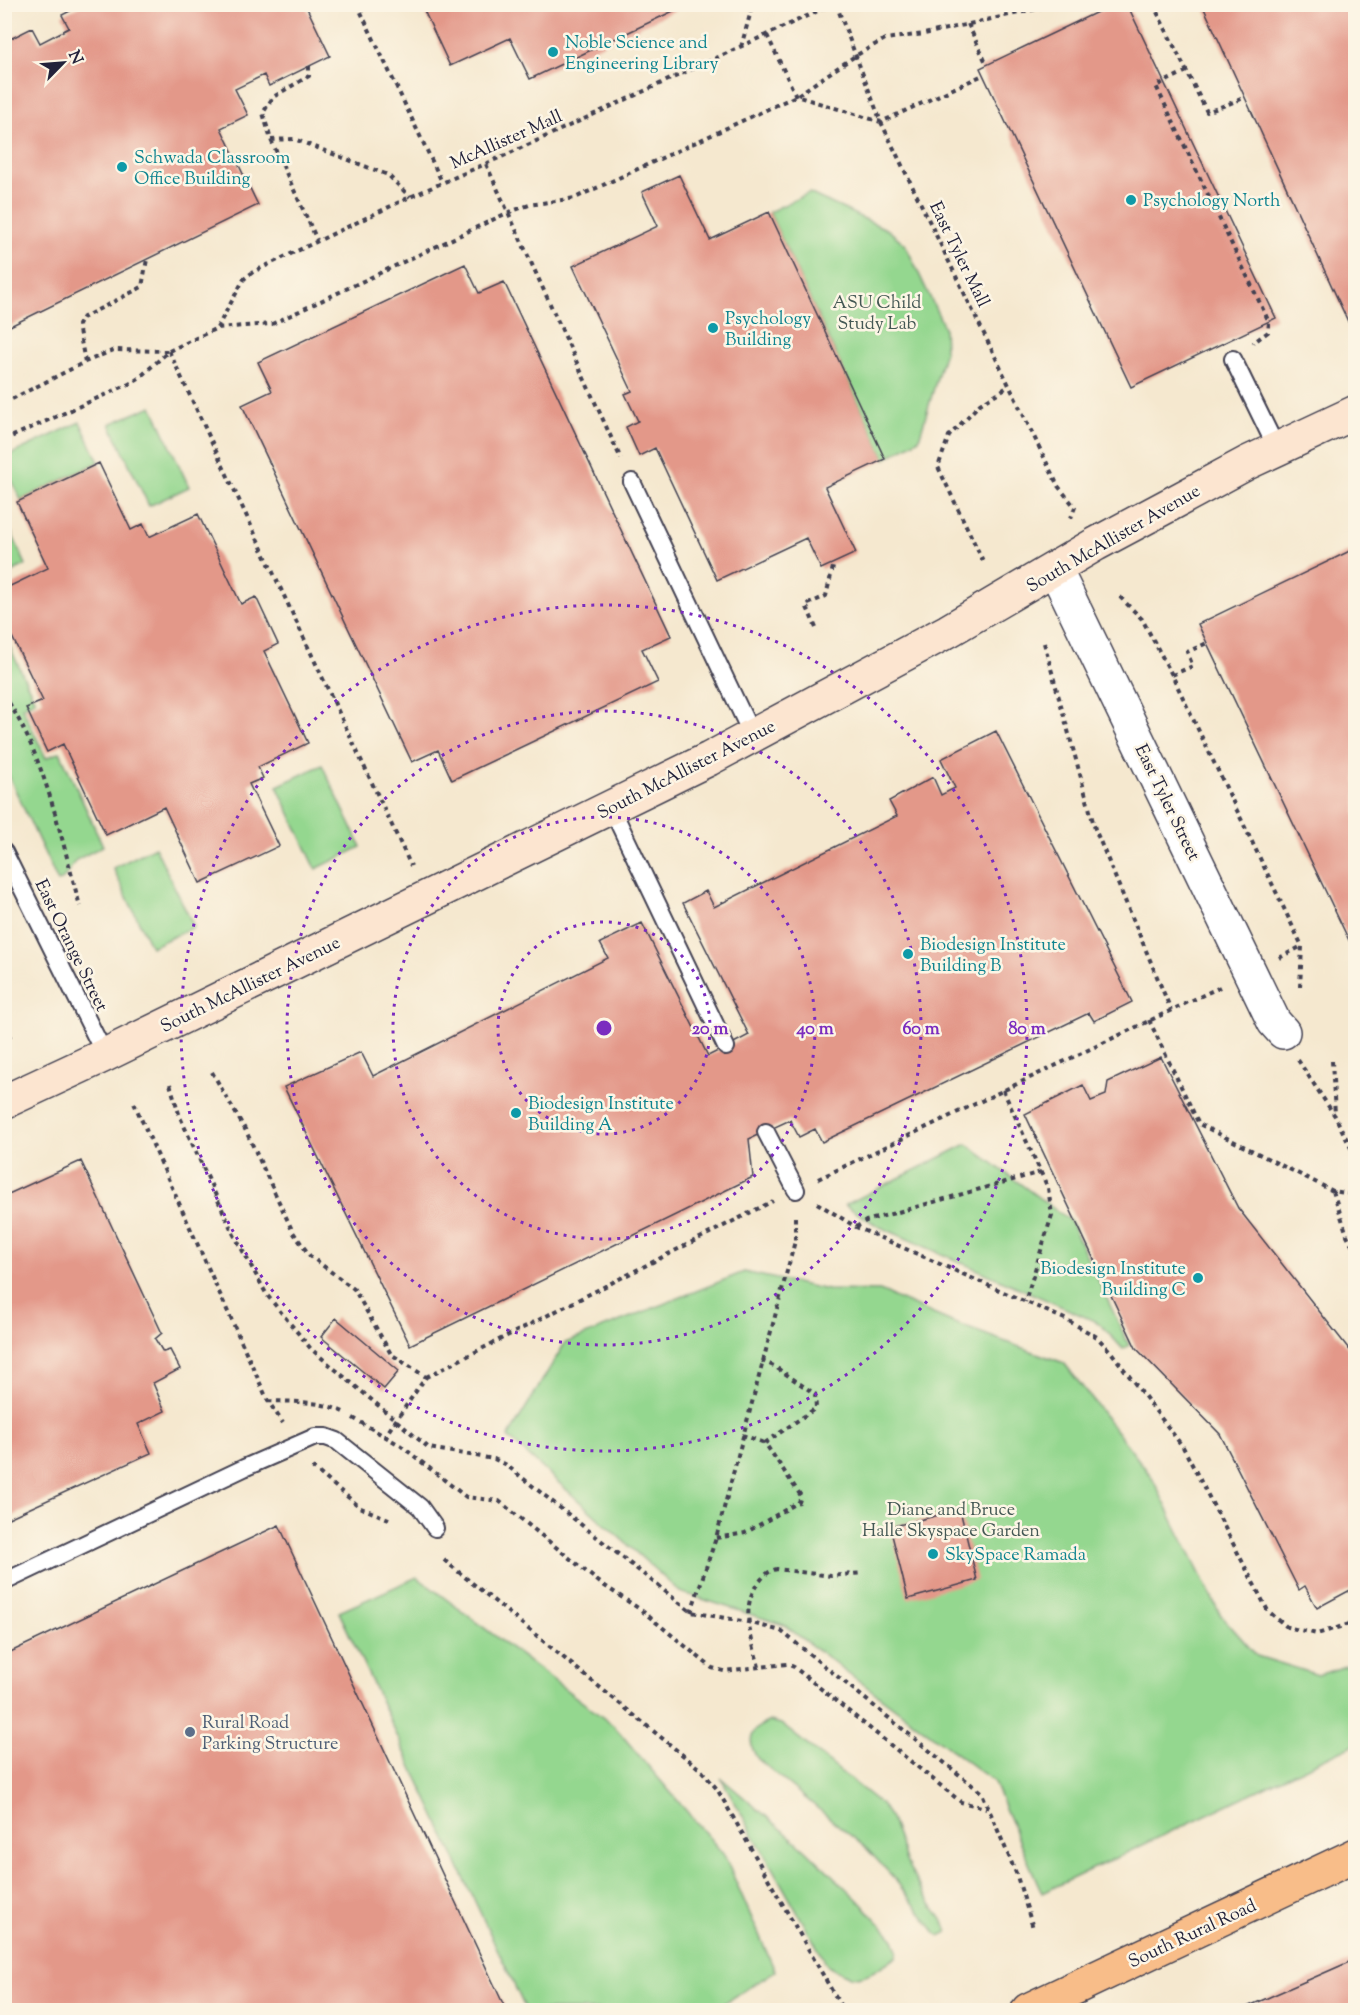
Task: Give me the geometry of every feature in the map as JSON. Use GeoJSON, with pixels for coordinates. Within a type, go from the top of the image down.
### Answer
{"type":"FeatureCollection","features":[{"type":"Feature","properties":{"kind":"main road","name":"South Rural Road"},"geometry":{"type":"LineString","coordinates":[[1028,2010],[1356,1855]]}},
{"type":"Feature","properties":{"kind":"street","name":"South McAllister Avenue"},"geometry":{"type":"LineString","coordinates":[[4,1102],[105,1055],[753,737],[948,631],[1127,527],[1277,449],[1356,412]]}},
{"type":"Feature","properties":{"kind":"street","name":"East Tyler Street"},"geometry":{"type":"LineString","coordinates":[[1055,569],[1274,1022],[1283,1032]]}},
{"type":"Feature","properties":{"kind":"lane"},"geometry":{"type":"LineString","coordinates":[[1233,359],[1277,449]]}},
{"type":"Feature","properties":{"kind":"lane"},"geometry":{"type":"LineString","coordinates":[[632,482],[753,737]]}},
{"type":"Feature","properties":{"kind":"lane"},"geometry":{"type":"LineString","coordinates":[[611,807],[726,1047]]}},
{"type":"Feature","properties":{"kind":"lane","name":"East Orange Street"},"geometry":{"type":"LineString","coordinates":[[4,852],[105,1055]]}},
{"type":"Feature","properties":{"kind":"lane"},"geometry":{"type":"LineString","coordinates":[[766,1132],[796,1190]]}},
{"type":"Feature","properties":{"kind":"lane"},"geometry":{"type":"LineString","coordinates":[[4,1582],[315,1437],[326,1437],[337,1441],[420,1506],[435,1528]]}},
{"type":"Feature","properties":{"kind":"path"},"geometry":{"type":"LineString","coordinates":[[62,4],[68,12]]}},
{"type":"Feature","properties":{"kind":"path"},"geometry":{"type":"LineString","coordinates":[[357,4],[442,182]]}},
{"type":"Feature","properties":{"kind":"path"},"geometry":{"type":"LineString","coordinates":[[740,48],[753,4]]}},
{"type":"Feature","properties":{"kind":"path","name":"McAllister Mall"},"geometry":{"type":"LineString","coordinates":[[217,328],[244,279],[253,272],[442,182],[486,164],[834,4]]}},
{"type":"Feature","properties":{"kind":"path","name":"East Tyler Mall"},"geometry":{"type":"LineString","coordinates":[[834,4],[881,122],[1058,486],[1075,507]]}},
{"type":"Feature","properties":{"kind":"path"},"geometry":{"type":"LineString","coordinates":[[4,429],[5,440],[129,384],[169,351],[217,328],[272,324],[507,213],[529,205],[575,198],[796,96],[855,56],[885,39],[924,34],[1059,4]]}},
{"type":"Feature","properties":{"kind":"path"},"geometry":{"type":"LineString","coordinates":[[1153,4],[1207,112],[1244,98]]}},
{"type":"Feature","properties":{"kind":"path"},"geometry":{"type":"LineString","coordinates":[[968,24],[987,65]]}},
{"type":"Feature","properties":{"kind":"path"},"geometry":{"type":"LineString","coordinates":[[767,35],[796,96],[881,122],[983,75]]}},
{"type":"Feature","properties":{"kind":"path"},"geometry":{"type":"LineString","coordinates":[[309,66],[309,76],[273,97],[262,113],[271,140],[317,240]]}},
{"type":"Feature","properties":{"kind":"path"},"geometry":{"type":"LineString","coordinates":[[1187,71],[1156,86],[1269,322],[1268,332],[1233,359]]}},
{"type":"Feature","properties":{"kind":"path"},"geometry":{"type":"LineString","coordinates":[[271,140],[294,139],[388,175],[410,197]]}},
{"type":"Feature","properties":{"kind":"path"},"geometry":{"type":"LineString","coordinates":[[486,164],[632,482]]}},
{"type":"Feature","properties":{"kind":"path"},"geometry":{"type":"LineString","coordinates":[[85,362],[78,325],[82,318],[142,287],[147,259]]}},
{"type":"Feature","properties":{"kind":"path"},"geometry":{"type":"LineString","coordinates":[[4,403],[85,362],[122,349],[169,351]]}},
{"type":"Feature","properties":{"kind":"path"},"geometry":{"type":"LineString","coordinates":[[169,351],[426,898]]}},
{"type":"Feature","properties":{"kind":"path"},"geometry":{"type":"LineString","coordinates":[[983,561],[938,467],[949,436],[980,404],[1009,386]]}},
{"type":"Feature","properties":{"kind":"path"},"geometry":{"type":"LineString","coordinates":[[816,628],[806,605],[826,596],[834,563]]}},
{"type":"Feature","properties":{"kind":"path"},"geometry":{"type":"LineString","coordinates":[[1120,597],[1142,619],[1172,675],[1302,946],[1300,987]]}},
{"type":"Feature","properties":{"kind":"path"},"geometry":{"type":"LineString","coordinates":[[1044,643],[1095,829],[1171,1010]]}},
{"type":"Feature","properties":{"kind":"path"},"geometry":{"type":"LineString","coordinates":[[1172,675],[1193,666],[1187,652],[1207,643]]}},
{"type":"Feature","properties":{"kind":"path"},"geometry":{"type":"LineString","coordinates":[[4,696],[17,714],[38,757],[80,906]]}},
{"type":"Feature","properties":{"kind":"path"},"geometry":{"type":"LineString","coordinates":[[1276,959],[1302,946]]}},
{"type":"Feature","properties":{"kind":"path"},"geometry":{"type":"LineString","coordinates":[[1197,997],[1220,987]]}},
{"type":"Feature","properties":{"kind":"path"},"geometry":{"type":"LineString","coordinates":[[1149,1020],[1200,1124],[1333,1191],[1356,1195]]}},
{"type":"Feature","properties":{"kind":"path"},"geometry":{"type":"LineString","coordinates":[[4,1026],[11,1039]]}},
{"type":"Feature","properties":{"kind":"path"},"geometry":{"type":"LineString","coordinates":[[1283,1032],[1305,1073],[1335,1116],[1356,1158]]}},
{"type":"Feature","properties":{"kind":"path"},"geometry":{"type":"LineString","coordinates":[[1332,1061],[1335,1116]]}},
{"type":"Feature","properties":{"kind":"path"},"geometry":{"type":"LineString","coordinates":[[212,1072],[246,1131],[293,1232],[310,1257],[354,1289],[391,1354],[426,1377],[385,1436]]}},
{"type":"Feature","properties":{"kind":"path"},"geometry":{"type":"LineString","coordinates":[[170,1084],[180,1117],[228,1223],[267,1295],[311,1349],[429,1448],[494,1459],[505,1464],[691,1612],[748,1622],[780,1631],[981,1793],[1016,1873],[1033,1928]]}},
{"type":"Feature","properties":{"kind":"path"},"geometry":{"type":"LineString","coordinates":[[1003,1090],[1048,1188],[1052,1215],[1025,1302]]}},
{"type":"Feature","properties":{"kind":"path"},"geometry":{"type":"LineString","coordinates":[[134,1103],[268,1401],[314,1468],[361,1508],[392,1520]]}},
{"type":"Feature","properties":{"kind":"path"},"geometry":{"type":"LineString","coordinates":[[856,1227],[866,1221],[1041,1172]]}},
{"type":"Feature","properties":{"kind":"path"},"geometry":{"type":"LineString","coordinates":[[691,1612],[716,1538],[795,1241],[796,1190]]}},
{"type":"Feature","properties":{"kind":"path"},"geometry":{"type":"LineString","coordinates":[[796,1190],[856,1227],[1066,1320],[1097,1337],[1183,1447],[1268,1611],[1287,1628],[1317,1634],[1356,1622]]}},
{"type":"Feature","properties":{"kind":"path"},"geometry":{"type":"LineString","coordinates":[[1333,1191],[1347,1235],[1356,1253]]}},
{"type":"Feature","properties":{"kind":"path"},"geometry":{"type":"LineString","coordinates":[[762,1361],[774,1366],[815,1394],[816,1408],[765,1443]]}},
{"type":"Feature","properties":{"kind":"path"},"geometry":{"type":"LineString","coordinates":[[716,1538],[745,1533],[799,1502],[801,1496],[765,1443],[742,1435]]}},
{"type":"Feature","properties":{"kind":"path"},"geometry":{"type":"LineString","coordinates":[[428,1466],[466,1497],[499,1501],[599,1582],[641,1610],[712,1668],[724,1671],[787,1664],[794,1667],[961,1802],[987,1809]]}},
{"type":"Feature","properties":{"kind":"path"},"geometry":{"type":"LineString","coordinates":[[444,1560],[701,1770],[717,1789],[843,2010]]}},
{"type":"Feature","properties":{"kind":"path"},"geometry":{"type":"LineString","coordinates":[[759,1667],[748,1622],[752,1591],[769,1571],[777,1569],[831,1576],[862,1573]]}},
{"type":"Feature","properties":{"kind":"green space","name":"ASU Child Study Lab"},"geometry":{"type":"Polygon","coordinates":[[[809,193],[888,230],[905,244],[944,327],[945,351],[919,439],[885,459],[769,212],[809,193]]]}},
{"type":"Feature","properties":{"kind":"green space"},"geometry":{"type":"Polygon","coordinates":[[[152,406],[189,487],[149,506],[110,424],[152,406]]]}},
{"type":"Feature","properties":{"kind":"green space"},"geometry":{"type":"Polygon","coordinates":[[[80,422],[99,462],[21,500],[5,466],[5,457],[80,422]]]}},
{"type":"Feature","properties":{"kind":"green space"},"geometry":{"type":"Polygon","coordinates":[[[5,519],[26,565],[4,575],[5,519]]]}},
{"type":"Feature","properties":{"kind":"green space"},"geometry":{"type":"Polygon","coordinates":[[[5,637],[35,701],[22,707],[46,758],[60,752],[103,846],[76,860],[63,879],[58,882],[5,768],[5,637]]]}},
{"type":"Feature","properties":{"kind":"green space"},"geometry":{"type":"Polygon","coordinates":[[[322,765],[361,847],[316,869],[277,786],[322,765]]]}},
{"type":"Feature","properties":{"kind":"green space"},"geometry":{"type":"Polygon","coordinates":[[[155,847],[194,927],[151,947],[113,868],[155,847]]]}},
{"type":"Feature","properties":{"kind":"green space"},"geometry":{"type":"Polygon","coordinates":[[[967,1144],[1070,1221],[1129,1345],[1123,1349],[1099,1323],[878,1226],[845,1205],[967,1144]]]}},
{"type":"Feature","properties":{"kind":"green space","name":"Diane and Bruce Halle Skyspace Garden"},"geometry":{"type":"Polygon","coordinates":[[[744,1272],[828,1290],[880,1291],[954,1323],[1064,1363],[1151,1476],[1220,1614],[1257,1656],[1318,1675],[1355,1663],[1355,1744],[1042,1893],[993,1781],[784,1625],[680,1592],[508,1437],[565,1343],[744,1272]]]}},
{"type":"Feature","properties":{"kind":"green space"},"geometry":{"type":"Polygon","coordinates":[[[417,1577],[614,1726],[724,1855],[775,1971],[714,2010],[526,2010],[339,1612],[417,1577]]]}},
{"type":"Feature","properties":{"kind":"green space"},"geometry":{"type":"Polygon","coordinates":[[[770,1721],[781,1724],[881,1804],[891,1819],[906,1861],[917,1883],[948,1932],[940,1936],[937,1934],[893,1877],[867,1849],[758,1759],[752,1747],[752,1736],[758,1728],[770,1721]]]}},
{"type":"Feature","properties":{"kind":"green space"},"geometry":{"type":"Polygon","coordinates":[[[721,1778],[805,1849],[857,1899],[894,1939],[898,1950],[896,1957],[870,1973],[856,1977],[848,1976],[828,1966],[721,1778]]]}},
{"type":"Feature","properties":{"kind":"building","name":"Schwada Classroom Office Building"},"geometry":{"type":"Polygon","coordinates":[[[84,4],[305,4],[330,56],[269,86],[264,75],[235,89],[248,115],[221,128],[258,205],[4,329],[4,42],[32,28],[40,43],[69,28],[62,15],[84,4]]]}},
{"type":"Feature","properties":{"kind":"building","name":"Noble Science and Engineering Library"},"geometry":{"type":"Polygon","coordinates":[[[421,4],[688,4],[530,79],[510,38],[450,66],[421,4]]]}},
{"type":"Feature","properties":{"kind":"building","name":"Psychology North"},"geometry":{"type":"Polygon","coordinates":[[[1114,4],[1127,4],[1276,318],[1131,387],[980,68],[1114,4]]]}},
{"type":"Feature","properties":{"kind":"building"},"geometry":{"type":"Polygon","coordinates":[[[1202,4],[1356,4],[1356,326],[1351,328],[1202,4]]]}},
{"type":"Feature","properties":{"kind":"building","name":"Psychology Building"},"geometry":{"type":"Polygon","coordinates":[[[679,175],[710,240],[769,212],[885,459],[825,487],[856,553],[821,569],[806,538],[717,580],[655,448],[639,456],[626,427],[638,421],[625,394],[632,391],[573,266],[658,226],[642,192],[679,175]]]}},
{"type":"Feature","properties":{"kind":"building"},"geometry":{"type":"Polygon","coordinates":[[[465,264],[479,293],[504,282],[671,636],[642,649],[658,682],[452,780],[438,750],[412,762],[242,405],[272,391],[258,362],[465,264]]]}},
{"type":"Feature","properties":{"kind":"building"},"geometry":{"type":"Polygon","coordinates":[[[99,463],[131,530],[143,524],[149,537],[198,514],[241,604],[256,597],[278,644],[264,651],[308,743],[258,767],[263,778],[249,784],[279,846],[200,883],[164,807],[106,835],[63,744],[47,752],[26,708],[43,701],[4,620],[4,589],[48,568],[17,502],[99,463]]]}},
{"type":"Feature","properties":{"kind":"building"},"geometry":{"type":"Polygon","coordinates":[[[1356,548],[1356,955],[1198,624],[1356,548]]]}},
{"type":"Feature","properties":{"kind":"building"},"geometry":{"type":"Polygon","coordinates":[[[996,731],[1132,1002],[1094,1021],[1089,1013],[822,1142],[815,1129],[799,1137],[790,1120],[749,1139],[753,1177],[410,1345],[284,1087],[361,1052],[373,1076],[608,958],[600,943],[642,923],[708,1056],[726,1047],[749,1035],[683,903],[706,891],[714,907],[897,816],[889,801],[933,777],[941,795],[955,788],[941,759],[996,731]]]}},
{"type":"Feature","properties":{"kind":"building","name":"Biodesign Institute Building C"},"geometry":{"type":"Polygon","coordinates":[[[1161,1057],[1238,1208],[1356,1358],[1356,1587],[1317,1608],[1305,1586],[1299,1590],[1220,1434],[1136,1348],[1025,1114],[1083,1085],[1091,1101],[1106,1095],[1108,1082],[1161,1057]]]}},
{"type":"Feature","properties":{"kind":"building"},"geometry":{"type":"Polygon","coordinates":[[[81,1161],[162,1333],[155,1339],[163,1352],[170,1350],[180,1369],[153,1383],[165,1411],[138,1424],[151,1453],[4,1520],[4,1196],[81,1161]]]}},
{"type":"Feature","properties":{"kind":"building"},"geometry":{"type":"Polygon","coordinates":[[[336,1318],[399,1371],[384,1389],[321,1337],[336,1318]]]}},
{"type":"Feature","properties":{"kind":"building","name":"SkySpace Ramada"},"geometry":{"type":"Polygon","coordinates":[[[960,1510],[977,1580],[908,1599],[890,1527],[960,1510]]]}},
{"type":"Feature","properties":{"kind":"building","name":"Rural Road Parking Structure"},"geometry":{"type":"Polygon","coordinates":[[[279,1525],[506,2010],[4,2010],[4,1655],[279,1525]]]}},
{"type":"Feature","properties":{"kind":"building"},"geometry":{"type":"Polygon","coordinates":[[[1356,1959],[1356,2010],[1240,2010],[1356,1959]]]}},
{"type":"Feature","properties":{"kind":"place","name":"Noble Science and Engineering Library"},"geometry":{"type":"Point","coordinates":[553,52]}},
{"type":"Feature","properties":{"kind":"place","name":"Schwada Classroom Office Building"},"geometry":{"type":"Point","coordinates":[122,167]}},
{"type":"Feature","properties":{"kind":"place","name":"Psychology North"},"geometry":{"type":"Point","coordinates":[1131,200]}},
{"type":"Feature","properties":{"kind":"place","name":"Psychology Building"},"geometry":{"type":"Point","coordinates":[713,328]}},
{"type":"Feature","properties":{"kind":"place","name":"Biodesign Institute Building B"},"geometry":{"type":"Point","coordinates":[908,954]}},
{"type":"Feature","properties":{"kind":"place","name":"Biodesign Institute Building A"},"geometry":{"type":"Point","coordinates":[516,1113]}},
{"type":"Feature","properties":{"kind":"place","name":"Biodesign Institute Building C"},"geometry":{"type":"Point","coordinates":[1198,1278]}},
{"type":"Feature","properties":{"kind":"place","name":"SkySpace Ramada"},"geometry":{"type":"Point","coordinates":[933,1554]}},
{"type":"Feature","properties":{"kind":"place","name":"Rural Road Parking Structure"},"geometry":{"type":"Point","coordinates":[190,1732]}}]}
